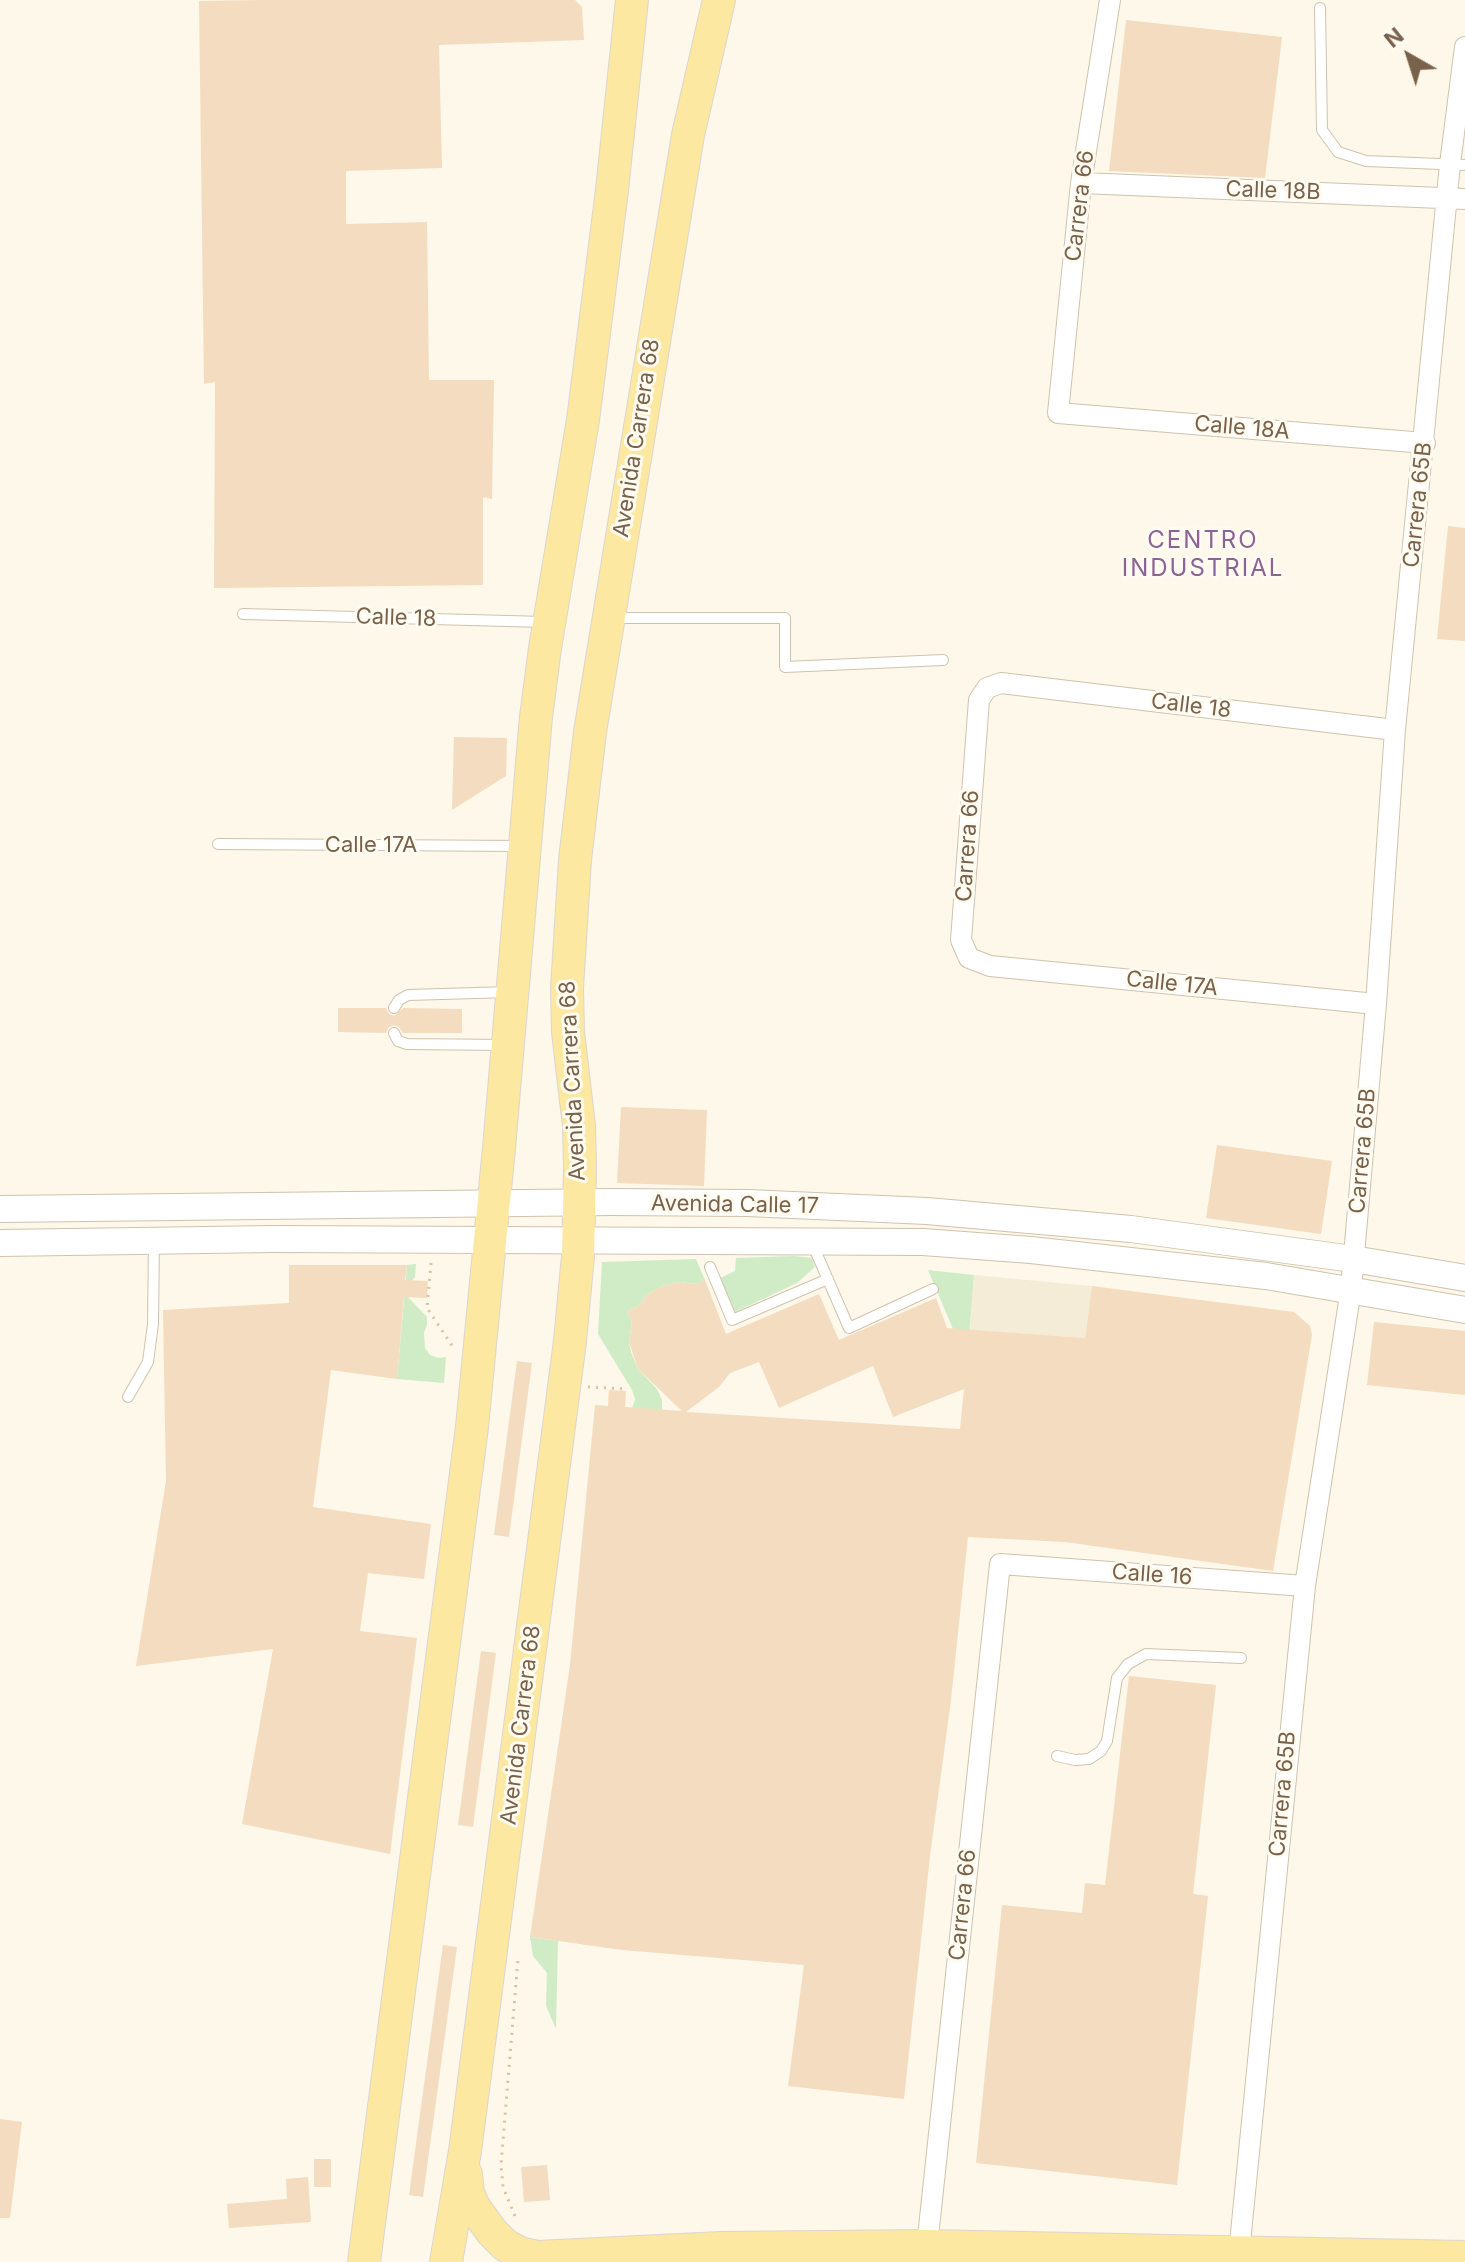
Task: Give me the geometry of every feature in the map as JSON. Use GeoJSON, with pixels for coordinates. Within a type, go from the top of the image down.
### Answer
{"type":"FeatureCollection","features":[{"type":"Feature","properties":{"kind":"main road"},"geometry":{"type":"LineString","coordinates":[[364,2262],[458,1546],[494,1203],[536,717],[583,420],[632,0]]}},
{"type":"Feature","properties":{"kind":"main road","name":"Avenida Carrera 68"},"geometry":{"type":"LineString","coordinates":[[446,2262],[465,2151],[567,1369],[579,1203],[579,1126],[568,1021],[568,944],[582,803],[607,618],[688,135],[719,0]]}},
{"type":"Feature","properties":{"kind":"main road"},"geometry":{"type":"LineString","coordinates":[[465,2151],[468,2193],[474,2207],[505,2245],[538,2257],[605,2258],[721,2248],[927,2246],[1115,2256],[1239,2253],[1390,2259],[1465,2257]]}},
{"type":"Feature","properties":{"kind":"street","name":"Carrera 66"},"geometry":{"type":"LineString","coordinates":[[1058,413],[1081,183],[1110,0]]}},
{"type":"Feature","properties":{"kind":"street","name":"Carrera 65B"},"geometry":{"type":"LineString","coordinates":[[1239,2253],[1305,1586],[1351,1289],[1376,1004],[1395,730],[1425,443],[1456,199],[1465,47]]}},
{"type":"Feature","properties":{"kind":"street","name":"Calle 18B"},"geometry":{"type":"LineString","coordinates":[[1081,183],[1456,199]]}},
{"type":"Feature","properties":{"kind":"street","name":"Calle 18A"},"geometry":{"type":"LineString","coordinates":[[1058,413],[1425,443]]}},
{"type":"Feature","properties":{"kind":"street","name":"Calle 18"},"geometry":{"type":"LineString","coordinates":[[987,688],[1001,683],[1395,730]]}},
{"type":"Feature","properties":{"kind":"street","name":"Carrera 66"},"geometry":{"type":"LineString","coordinates":[[969,958],[961,940],[979,700],[987,688]]}},
{"type":"Feature","properties":{"kind":"street","name":"Calle 17A"},"geometry":{"type":"LineString","coordinates":[[969,958],[990,966],[1376,1004]]}},
{"type":"Feature","properties":{"kind":"street","name":"Avenida Calle 17"},"geometry":{"type":"LineString","coordinates":[[0,1209],[748,1203],[927,1211],[1131,1229],[1353,1259],[1465,1278]]}},
{"type":"Feature","properties":{"kind":"street"},"geometry":{"type":"LineString","coordinates":[[923,1242],[927,1211]]}},
{"type":"Feature","properties":{"kind":"street","name":"Avenida Calle 17"},"geometry":{"type":"LineString","coordinates":[[0,1243],[154,1240],[923,1242],[1031,1250],[1266,1276],[1465,1310]]}},
{"type":"Feature","properties":{"kind":"street","name":"Carrera 66"},"geometry":{"type":"LineString","coordinates":[[927,2246],[1000,1564]]}},
{"type":"Feature","properties":{"kind":"street","name":"Calle 16"},"geometry":{"type":"LineString","coordinates":[[1000,1564],[1305,1586]]}},
{"type":"Feature","properties":{"kind":"lane"},"geometry":{"type":"LineString","coordinates":[[1320,8],[1322,130],[1338,152],[1366,161],[1458,165]]}},
{"type":"Feature","properties":{"kind":"lane","name":"Calle 18"},"geometry":{"type":"LineString","coordinates":[[243,614],[549,622]]}},
{"type":"Feature","properties":{"kind":"lane"},"geometry":{"type":"LineString","coordinates":[[607,618],[785,618],[785,667],[943,660]]}},
{"type":"Feature","properties":{"kind":"lane","name":"Calle 17A"},"geometry":{"type":"LineString","coordinates":[[218,844],[523,846]]}},
{"type":"Feature","properties":{"kind":"lane"},"geometry":{"type":"LineString","coordinates":[[394,1008],[399,1000],[408,995],[511,992]]}},
{"type":"Feature","properties":{"kind":"lane"},"geometry":{"type":"LineString","coordinates":[[394,1033],[398,1041],[407,1044],[508,1045]]}},
{"type":"Feature","properties":{"kind":"lane"},"geometry":{"type":"LineString","coordinates":[[128,1397],[148,1362],[153,1324],[154,1240]]}},
{"type":"Feature","properties":{"kind":"lane"},"geometry":{"type":"LineString","coordinates":[[812,1242],[849,1328],[933,1289]]}},
{"type":"Feature","properties":{"kind":"lane"},"geometry":{"type":"LineString","coordinates":[[710,1267],[732,1320],[828,1279]]}},
{"type":"Feature","properties":{"kind":"lane"},"geometry":{"type":"LineString","coordinates":[[1057,1756],[1089,1759],[1101,1751],[1107,1741],[1117,1678],[1128,1664],[1146,1654],[1241,1658]]}},
{"type":"Feature","properties":{"kind":"path"},"geometry":{"type":"LineString","coordinates":[[431,1255],[427,1308],[457,1354]]}},
{"type":"Feature","properties":{"kind":"path"},"geometry":{"type":"LineString","coordinates":[[587,1387],[628,1389]]}},
{"type":"Feature","properties":{"kind":"shaded area"},"geometry":{"type":"Polygon","coordinates":[[[974,1275],[1092,1286],[1085,1338],[970,1330],[974,1275]]]}},
{"type":"Feature","properties":{"kind":"green space"},"geometry":{"type":"Polygon","coordinates":[[[736,1258],[812,1258],[815,1267],[797,1283],[735,1312],[720,1278],[735,1271],[736,1258]]]}},
{"type":"Feature","properties":{"kind":"green space"},"geometry":{"type":"Polygon","coordinates":[[[696,1259],[705,1280],[696,1284],[679,1282],[662,1286],[647,1295],[637,1307],[627,1311],[632,1322],[631,1352],[638,1369],[657,1389],[662,1400],[662,1410],[632,1408],[635,1399],[632,1390],[598,1334],[602,1262],[696,1259]]]}},
{"type":"Feature","properties":{"kind":"green space"},"geometry":{"type":"Polygon","coordinates":[[[416,1264],[415,1277],[407,1288],[408,1297],[427,1317],[425,1348],[430,1355],[446,1357],[444,1383],[397,1379],[407,1265],[416,1264]]]}},
{"type":"Feature","properties":{"kind":"green space"},"geometry":{"type":"Polygon","coordinates":[[[928,1270],[974,1275],[967,1362],[928,1270]]]}},
{"type":"Feature","properties":{"kind":"green space"},"geometry":{"type":"Polygon","coordinates":[[[530,1937],[558,1941],[556,2029],[546,2006],[547,1973],[533,1956],[530,1937]]]}},
{"type":"Feature","properties":{"kind":"building"},"geometry":{"type":"Polygon","coordinates":[[[575,0],[582,7],[584,40],[439,45],[442,168],[346,171],[346,224],[427,222],[429,380],[494,380],[492,499],[483,497],[483,585],[214,588],[215,382],[204,384],[199,1],[575,0]]]}},
{"type":"Feature","properties":{"kind":"building"},"geometry":{"type":"Polygon","coordinates":[[[1126,20],[1282,37],[1265,178],[1109,171],[1126,20]]]}},
{"type":"Feature","properties":{"kind":"building"},"geometry":{"type":"Polygon","coordinates":[[[1448,526],[1465,528],[1465,641],[1437,639],[1448,526]]]}},
{"type":"Feature","properties":{"kind":"building"},"geometry":{"type":"Polygon","coordinates":[[[454,737],[507,738],[506,776],[452,810],[454,737]]]}},
{"type":"Feature","properties":{"kind":"building"},"geometry":{"type":"Polygon","coordinates":[[[338,1008],[386,1008],[394,1016],[403,1008],[462,1009],[462,1033],[403,1033],[394,1025],[386,1033],[338,1032],[338,1008]]]}},
{"type":"Feature","properties":{"kind":"building"},"geometry":{"type":"Polygon","coordinates":[[[621,1107],[707,1110],[704,1186],[617,1183],[621,1107]]]}},
{"type":"Feature","properties":{"kind":"building"},"geometry":{"type":"Polygon","coordinates":[[[1217,1145],[1332,1161],[1321,1234],[1206,1218],[1217,1145]]]}},
{"type":"Feature","properties":{"kind":"building"},"geometry":{"type":"Polygon","coordinates":[[[289,1265],[407,1265],[405,1280],[428,1281],[427,1298],[404,1297],[397,1379],[331,1370],[313,1507],[431,1524],[424,1579],[368,1573],[360,1631],[417,1638],[390,1854],[242,1824],[273,1649],[136,1666],[166,1481],[163,1310],[289,1303],[289,1265]]]}},
{"type":"Feature","properties":{"kind":"building"},"geometry":{"type":"Polygon","coordinates":[[[705,1280],[726,1334],[819,1294],[839,1340],[936,1298],[947,1328],[1085,1338],[1092,1286],[1294,1312],[1310,1326],[1312,1335],[1273,1571],[1065,1542],[968,1537],[904,2099],[788,2086],[804,1965],[622,1950],[530,1937],[570,1665],[595,1405],[608,1406],[609,1390],[626,1391],[625,1407],[682,1411],[638,1369],[629,1342],[632,1322],[627,1311],[637,1307],[647,1295],[662,1286],[679,1282],[696,1284],[705,1280]],[[759,1362],[730,1373],[719,1387],[686,1412],[960,1429],[964,1389],[893,1417],[873,1366],[779,1408],[759,1362]]]}},
{"type":"Feature","properties":{"kind":"building"},"geometry":{"type":"Polygon","coordinates":[[[1374,1322],[1465,1331],[1465,1395],[1367,1385],[1374,1322]]]}},
{"type":"Feature","properties":{"kind":"building"},"geometry":{"type":"Polygon","coordinates":[[[517,1361],[532,1363],[509,1537],[494,1535],[517,1361]]]}},
{"type":"Feature","properties":{"kind":"building"},"geometry":{"type":"Polygon","coordinates":[[[481,1651],[496,1653],[473,1827],[458,1825],[481,1651]]]}},
{"type":"Feature","properties":{"kind":"building"},"geometry":{"type":"Polygon","coordinates":[[[1129,1676],[1216,1685],[1193,1894],[1208,1896],[1177,2185],[976,2163],[1002,1905],[1082,1913],[1085,1883],[1105,1885],[1129,1676]]]}},
{"type":"Feature","properties":{"kind":"building"},"geometry":{"type":"Polygon","coordinates":[[[443,1945],[457,1947],[423,2197],[409,2195],[443,1945]]]}},
{"type":"Feature","properties":{"kind":"building"},"geometry":{"type":"Polygon","coordinates":[[[0,2119],[22,2122],[10,2218],[0,2218],[0,2119]]]}},
{"type":"Feature","properties":{"kind":"building"},"geometry":{"type":"Polygon","coordinates":[[[314,2159],[331,2159],[331,2187],[314,2187],[314,2159]]]}},
{"type":"Feature","properties":{"kind":"building"},"geometry":{"type":"Polygon","coordinates":[[[547,2165],[550,2200],[524,2202],[521,2167],[547,2165]]]}},
{"type":"Feature","properties":{"kind":"building"},"geometry":{"type":"Polygon","coordinates":[[[308,2177],[311,2222],[229,2228],[227,2204],[287,2199],[286,2179],[308,2177]]]}},
{"type":"Feature","properties":{"kind":"district","name":"CENTRO INDUSTRIAL"},"geometry":{"type":"Point","coordinates":[1203,555]}}]}
